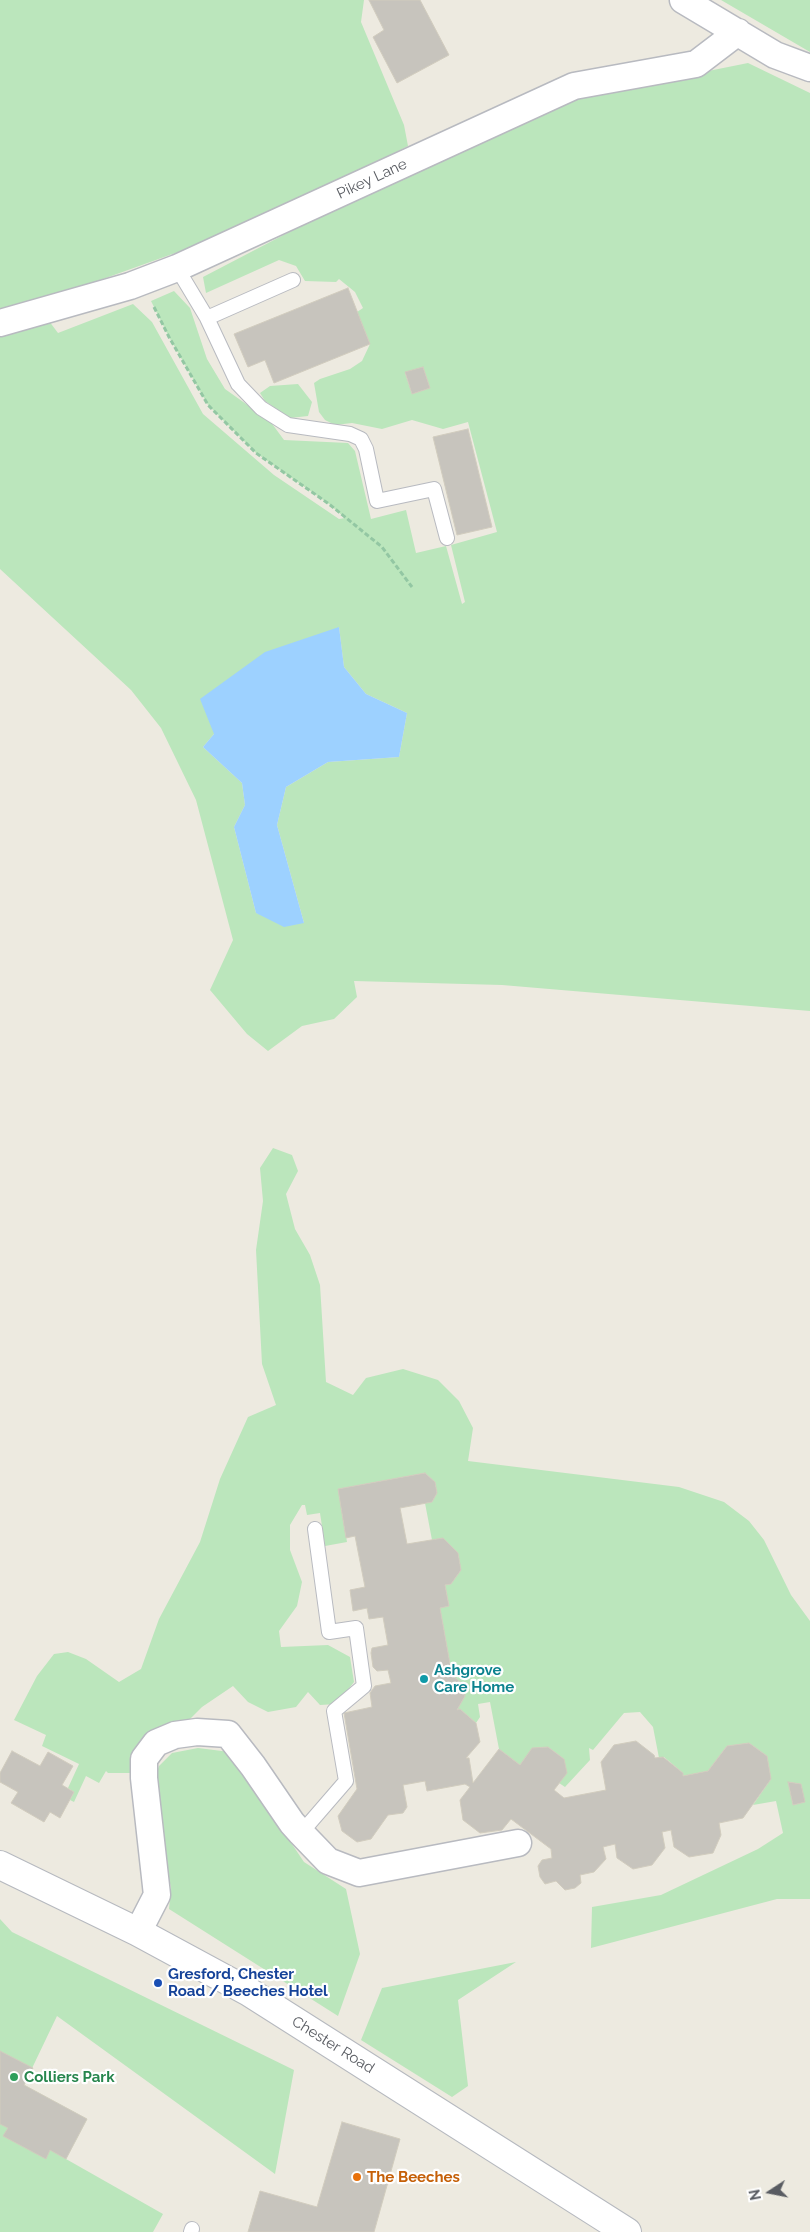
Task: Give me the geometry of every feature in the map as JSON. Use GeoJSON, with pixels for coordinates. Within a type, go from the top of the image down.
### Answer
{"type":"FeatureCollection","features":[{"type":"Feature","properties":{"kind":"main road","name":"Chester Road"},"geometry":{"type":"LineString","coordinates":[[0,1865],[138,1932],[249,1992],[621,2230]]}},
{"type":"Feature","properties":{"kind":"street"},"geometry":{"type":"LineString","coordinates":[[683,0],[775,55],[810,68]]}},
{"type":"Feature","properties":{"kind":"street","name":"Pikey Lane"},"geometry":{"type":"LineString","coordinates":[[0,323],[142,282],[177,268],[574,86],[696,64],[738,32]]}},
{"type":"Feature","properties":{"kind":"street"},"geometry":{"type":"LineString","coordinates":[[138,1932],[158,1895],[144,1778],[144,1759],[156,1743],[175,1735],[197,1732],[228,1734],[253,1766],[292,1824],[328,1862],[359,1873],[518,1843]]}},
{"type":"Feature","properties":{"kind":"lane"},"geometry":{"type":"LineString","coordinates":[[177,268],[207,318],[238,384],[260,408],[288,425],[350,434],[361,439],[366,449],[377,501],[434,489],[447,538]]}},
{"type":"Feature","properties":{"kind":"lane"},"geometry":{"type":"LineString","coordinates":[[207,318],[293,280]]}},
{"type":"Feature","properties":{"kind":"lane"},"geometry":{"type":"LineString","coordinates":[[301,1833],[346,1781],[334,1711],[364,1686],[356,1628],[329,1632],[315,1529]]}},
{"type":"Feature","properties":{"kind":"path"},"geometry":{"type":"LineString","coordinates":[[142,282],[169,337],[208,404],[256,453],[330,504],[382,547],[412,587]]}},
{"type":"Feature","properties":{"kind":"green space"},"geometry":{"type":"Polygon","coordinates":[[[0,0],[364,0],[361,22],[404,125],[408,146],[291,206],[178,252],[34,301],[58,333],[133,304],[152,322],[203,414],[274,475],[339,519],[345,518],[329,504],[256,453],[208,405],[169,337],[151,301],[174,291],[190,308],[207,359],[225,389],[270,421],[284,440],[348,443],[355,451],[371,519],[406,510],[416,553],[446,546],[462,604],[465,602],[451,545],[497,532],[468,422],[443,429],[412,420],[382,429],[352,423],[335,425],[325,420],[319,412],[314,383],[320,379],[350,369],[362,361],[370,344],[357,312],[363,308],[355,292],[339,279],[336,282],[305,281],[296,266],[279,260],[206,293],[203,277],[458,144],[569,99],[748,63],[810,93],[810,1011],[502,985],[354,981],[357,997],[334,1019],[302,1026],[268,1051],[247,1034],[210,990],[233,940],[196,800],[161,728],[131,690],[0,569],[0,0]],[[423,367],[405,373],[412,394],[430,388],[423,367]],[[339,627],[214,734],[203,747],[242,783],[245,805],[234,827],[256,913],[304,923],[277,825],[286,787],[328,762],[399,757],[407,713],[366,694],[344,667],[339,627]]]}},
{"type":"Feature","properties":{"kind":"green space"},"geometry":{"type":"Polygon","coordinates":[[[721,0],[810,0],[810,52],[721,0]]]}},
{"type":"Feature","properties":{"kind":"green space"},"geometry":{"type":"Polygon","coordinates":[[[298,384],[312,402],[308,416],[290,418],[265,401],[260,393],[270,386],[298,384]]]}},
{"type":"Feature","properties":{"kind":"green space"},"geometry":{"type":"Polygon","coordinates":[[[273,1148],[292,1155],[298,1171],[286,1194],[295,1229],[310,1255],[320,1285],[326,1382],[353,1395],[366,1378],[403,1369],[438,1380],[459,1401],[473,1428],[468,1461],[679,1487],[724,1502],[749,1521],[764,1540],[791,1595],[810,1621],[810,1899],[777,1899],[591,1948],[592,1907],[661,1895],[758,1849],[783,1833],[776,1801],[753,1805],[771,1779],[767,1756],[749,1743],[727,1746],[708,1771],[683,1776],[683,1773],[664,1757],[659,1758],[653,1727],[640,1712],[624,1713],[593,1750],[589,1748],[590,1760],[565,1787],[559,1783],[564,1759],[548,1747],[532,1749],[520,1765],[499,1749],[490,1702],[478,1704],[480,1717],[476,1723],[460,1709],[457,1710],[465,1696],[463,1684],[452,1675],[440,1608],[449,1606],[445,1585],[451,1584],[461,1570],[458,1553],[443,1538],[432,1540],[425,1503],[432,1502],[437,1493],[435,1482],[425,1473],[338,1489],[347,1542],[325,1546],[320,1513],[307,1515],[305,1505],[302,1505],[290,1525],[290,1550],[302,1582],[297,1606],[279,1631],[281,1647],[328,1645],[350,1657],[354,1682],[337,1704],[320,1705],[308,1692],[296,1707],[268,1712],[248,1702],[233,1686],[202,1707],[136,1773],[108,1773],[106,1771],[99,1783],[86,1776],[74,1802],[70,1800],[74,1792],[68,1788],[79,1764],[42,1746],[46,1735],[14,1720],[37,1676],[54,1654],[68,1652],[86,1659],[119,1682],[141,1669],[159,1619],[200,1542],[220,1479],[248,1417],[276,1405],[262,1364],[256,1250],[263,1201],[260,1168],[273,1148]],[[788,1782],[793,1805],[804,1802],[801,1784],[788,1782]]]}},
{"type":"Feature","properties":{"kind":"green space"},"geometry":{"type":"Polygon","coordinates":[[[198,1748],[230,1752],[304,1862],[346,1889],[360,1954],[338,2016],[169,1909],[171,1888],[156,1819],[153,1783],[159,1766],[172,1753],[198,1748]]]}},
{"type":"Feature","properties":{"kind":"green space"},"geometry":{"type":"Polygon","coordinates":[[[0,1919],[12,1932],[294,2070],[275,2174],[57,2016],[24,2085],[87,2119],[66,2159],[163,2214],[153,2232],[0,2232],[0,1919]]]}},
{"type":"Feature","properties":{"kind":"green space"},"geometry":{"type":"Polygon","coordinates":[[[516,1962],[458,2000],[468,2086],[452,2097],[361,2040],[382,1988],[516,1962]]]}},
{"type":"Feature","properties":{"kind":"water"},"geometry":{"type":"Polygon","coordinates":[[[339,627],[344,667],[366,694],[407,713],[399,757],[328,762],[286,787],[277,825],[304,923],[284,927],[256,913],[234,827],[245,805],[242,783],[203,747],[214,734],[200,699],[265,652],[339,627]]]}},
{"type":"Feature","properties":{"kind":"building"},"geometry":{"type":"Polygon","coordinates":[[[369,0],[420,0],[449,55],[397,83],[373,37],[384,30],[369,0]]]}},
{"type":"Feature","properties":{"kind":"building"},"geometry":{"type":"Polygon","coordinates":[[[348,288],[370,344],[274,383],[265,360],[248,367],[234,334],[348,288]]]}},
{"type":"Feature","properties":{"kind":"building"},"geometry":{"type":"Polygon","coordinates":[[[423,367],[430,388],[412,394],[405,372],[423,367]]]}},
{"type":"Feature","properties":{"kind":"building"},"geometry":{"type":"Polygon","coordinates":[[[468,429],[492,527],[457,535],[433,437],[468,429]]]}},
{"type":"Feature","properties":{"kind":"building","name":"Ashgrove Care Home"},"geometry":{"type":"Polygon","coordinates":[[[425,1473],[435,1482],[437,1493],[432,1502],[400,1508],[407,1544],[443,1538],[458,1553],[461,1570],[451,1584],[445,1585],[449,1606],[440,1608],[452,1675],[463,1684],[465,1696],[457,1710],[460,1709],[476,1723],[480,1742],[466,1758],[469,1758],[473,1783],[499,1749],[520,1765],[532,1748],[548,1747],[564,1759],[567,1773],[554,1790],[564,1798],[606,1790],[601,1762],[614,1745],[636,1741],[654,1755],[655,1758],[663,1757],[683,1773],[683,1776],[708,1771],[727,1746],[749,1743],[767,1756],[771,1779],[743,1818],[719,1823],[721,1835],[713,1853],[689,1857],[674,1847],[671,1830],[662,1832],[665,1848],[652,1865],[633,1869],[617,1858],[615,1844],[603,1847],[606,1859],[594,1872],[580,1875],[581,1883],[575,1888],[565,1890],[556,1881],[545,1884],[540,1877],[538,1866],[542,1860],[552,1858],[551,1849],[511,1819],[502,1830],[480,1833],[463,1820],[460,1800],[470,1787],[465,1784],[427,1791],[425,1781],[403,1785],[407,1807],[403,1813],[388,1815],[371,1839],[357,1842],[342,1831],[338,1816],[357,1789],[344,1713],[372,1707],[370,1693],[375,1686],[391,1683],[388,1670],[377,1671],[373,1667],[371,1653],[372,1648],[388,1645],[383,1617],[369,1619],[367,1608],[353,1611],[350,1590],[365,1587],[355,1536],[346,1538],[338,1489],[425,1473]]]}},
{"type":"Feature","properties":{"kind":"building"},"geometry":{"type":"Polygon","coordinates":[[[12,1751],[40,1766],[48,1752],[73,1766],[62,1785],[74,1792],[60,1818],[50,1812],[44,1822],[11,1803],[18,1792],[0,1782],[0,1773],[12,1751]]]}},
{"type":"Feature","properties":{"kind":"building"},"geometry":{"type":"Polygon","coordinates":[[[788,1782],[801,1784],[805,1802],[793,1805],[788,1782]]]}},
{"type":"Feature","properties":{"kind":"building"},"geometry":{"type":"Polygon","coordinates":[[[0,2051],[33,2068],[24,2085],[87,2119],[66,2159],[50,2150],[46,2159],[3,2136],[8,2128],[0,2124],[0,2051]]]}},
{"type":"Feature","properties":{"kind":"building","name":"The Beeches"},"geometry":{"type":"Polygon","coordinates":[[[342,2122],[400,2139],[374,2232],[248,2232],[260,2191],[317,2207],[342,2122]]]}},
{"type":"Feature","properties":{"kind":"place","name":"Ashgrove Care Home"},"geometry":{"type":"Point","coordinates":[424,1679]}},
{"type":"Feature","properties":{"kind":"place","name":"Gresford, Chester Road / Beeches Hotel"},"geometry":{"type":"Point","coordinates":[158,1983]}},
{"type":"Feature","properties":{"kind":"place","name":"Colliers Park"},"geometry":{"type":"Point","coordinates":[14,2077]}},
{"type":"Feature","properties":{"kind":"place","name":"The Beeches"},"geometry":{"type":"Point","coordinates":[357,2177]}}]}
